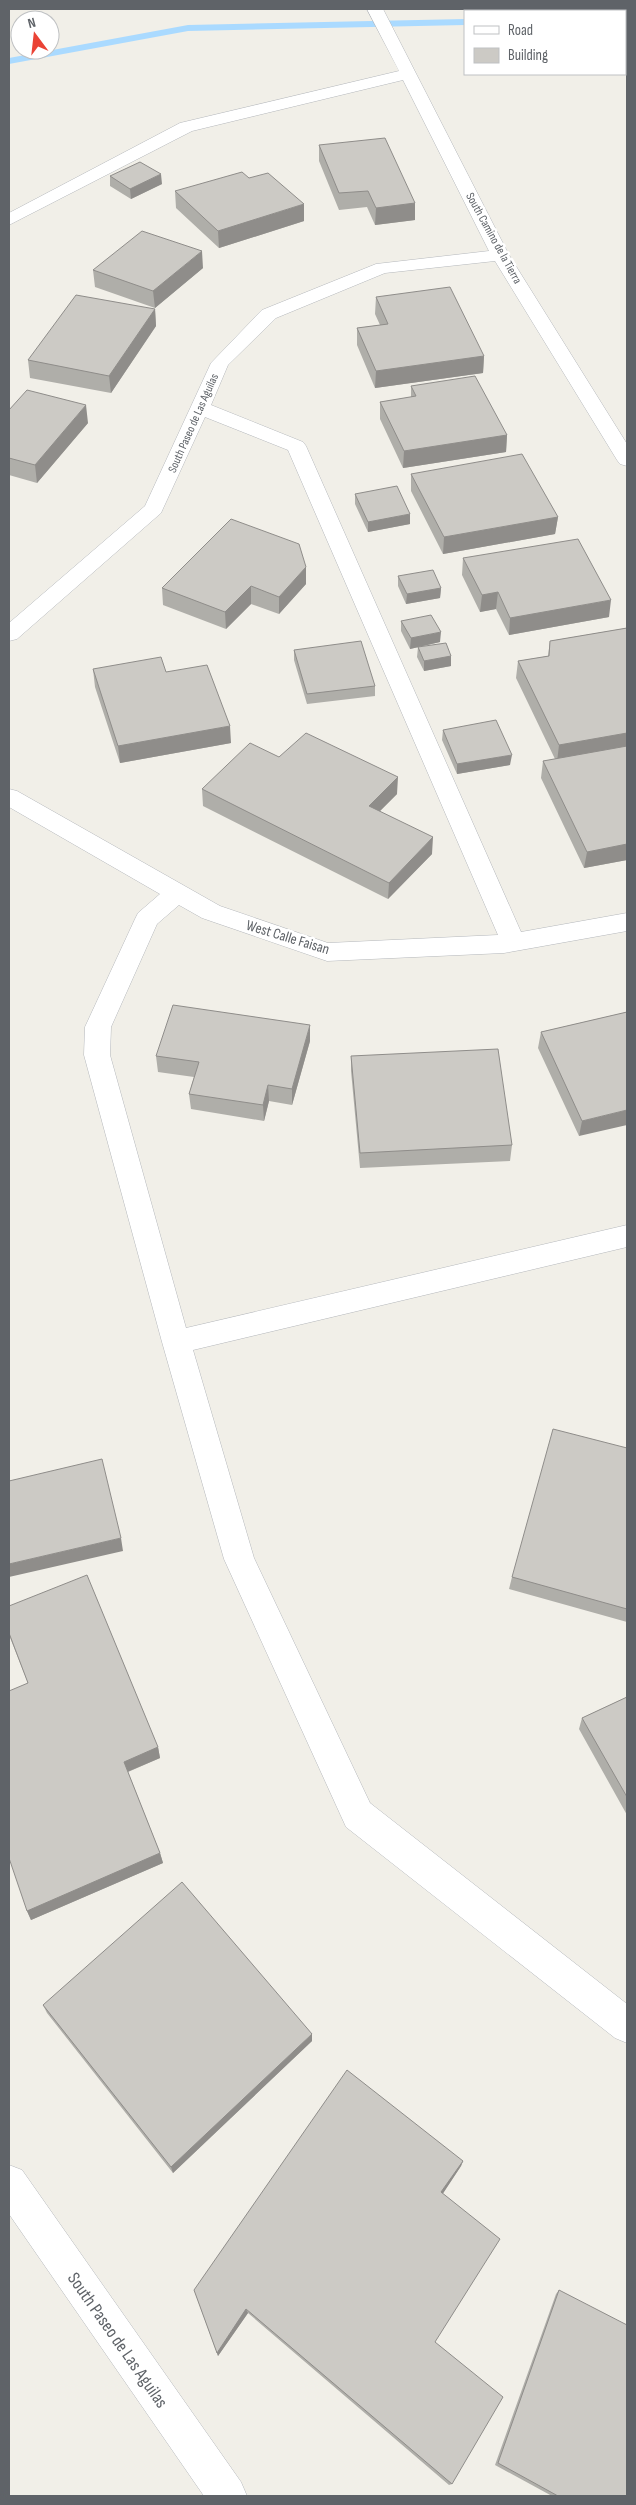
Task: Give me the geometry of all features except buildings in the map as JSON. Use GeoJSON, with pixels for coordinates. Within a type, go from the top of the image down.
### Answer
{"type":"FeatureCollection","features":[{"type":"Feature","properties":{"kind":"street","name":"South Camino de la Tierra"},"geometry":{"type":"LineString","coordinates":[[375,9],[500,255],[627,460]]}},
{"type":"Feature","properties":{"kind":"street"},"geometry":{"type":"LineString","coordinates":[[9,220],[186,127],[408,74]]}},
{"type":"Feature","properties":{"kind":"street","name":"South Paseo de Las Aguilas"},"geometry":{"type":"LineString","coordinates":[[9,634],[154,509],[220,363],[269,314],[382,268],[500,255]]}},
{"type":"Feature","properties":{"kind":"street"},"geometry":{"type":"LineString","coordinates":[[200,408],[296,446],[513,942]]}},
{"type":"Feature","properties":{"kind":"street","name":"West Calle Faisan"},"geometry":{"type":"LineString","coordinates":[[9,797],[211,912],[327,952],[513,942],[627,922]]}},
{"type":"Feature","properties":{"kind":"street"},"geometry":{"type":"LineString","coordinates":[[178,892],[147,919],[98,1027],[97,1056],[176,1342],[239,1559],[358,1815],[627,2026]]}},
{"type":"Feature","properties":{"kind":"street"},"geometry":{"type":"LineString","coordinates":[[176,1342],[627,1236]]}},
{"type":"Feature","properties":{"kind":"street","name":"South Paseo de Las Aguilas"},"geometry":{"type":"LineString","coordinates":[[9,2184],[227,2496]]}},
{"type":"Feature","properties":{"kind":"waterway"},"geometry":{"type":"LineString","coordinates":[[496,9],[500,10]]}},
{"type":"Feature","properties":{"kind":"waterway"},"geometry":{"type":"LineString","coordinates":[[9,61],[188,28],[464,22]]}}]}
